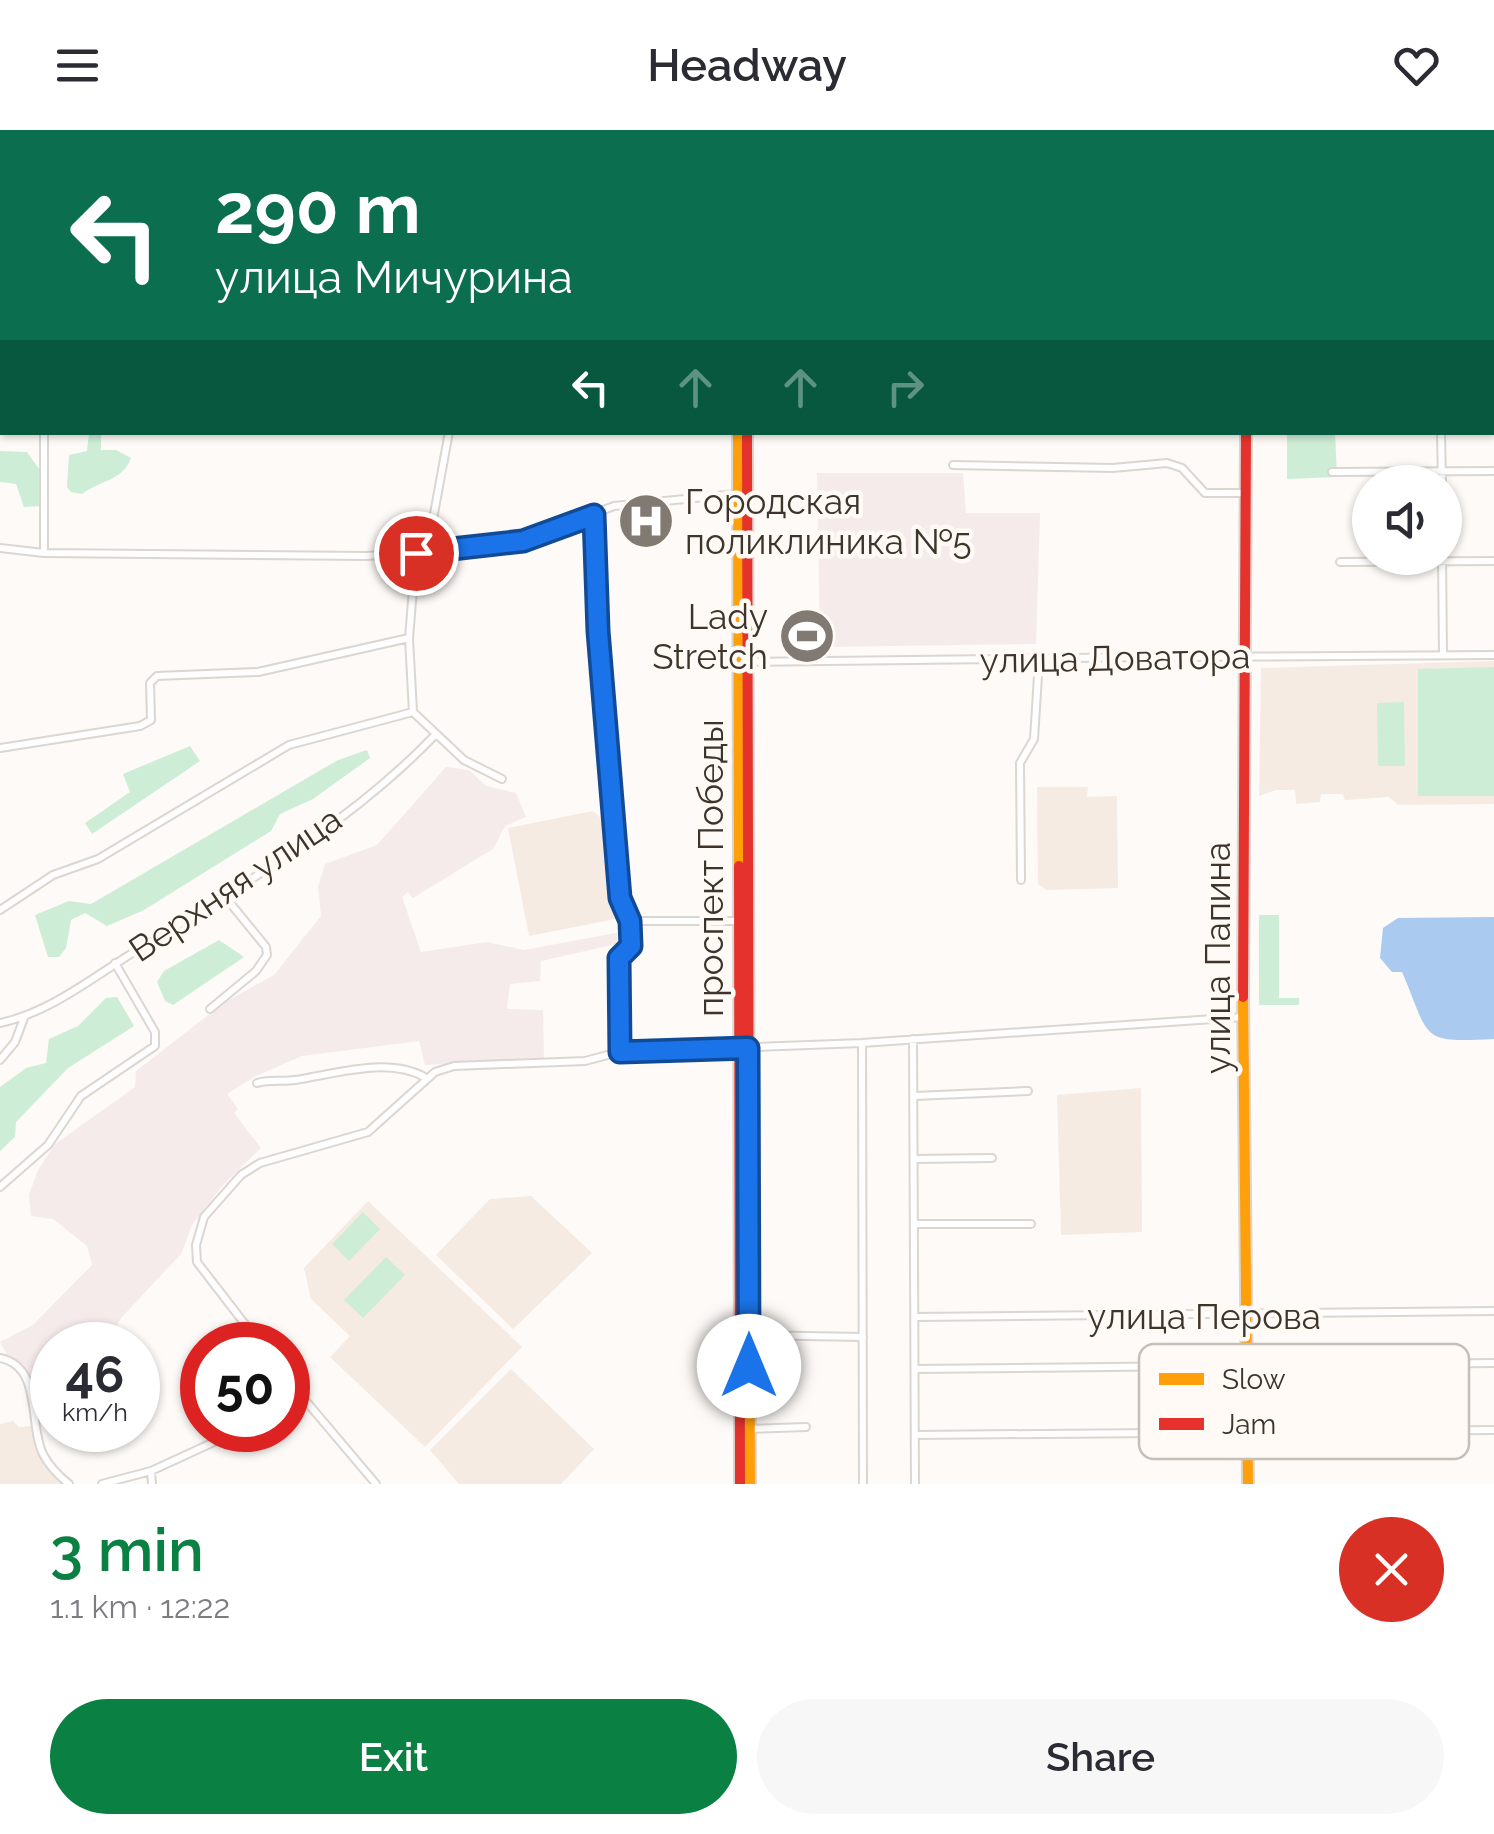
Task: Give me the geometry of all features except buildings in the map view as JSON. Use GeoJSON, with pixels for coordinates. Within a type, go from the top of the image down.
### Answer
{"type":"FeatureCollection","features":[{"type":"Feature","properties":{"kind":"main road","name":"проспект Победы"},"geometry":{"type":"LineString","coordinates":[[738,435],[743,1048],[740,1484]]}},
{"type":"Feature","properties":{"kind":"main road","name":"проспект Победы"},"geometry":{"type":"LineString","coordinates":[[746,435],[737,921],[743,1048],[750,1484]]}},
{"type":"Feature","properties":{"kind":"main road","name":"улица Папина"},"geometry":{"type":"LineString","coordinates":[[1246,435],[1243,1017],[1248,1344]]}},
{"type":"Feature","properties":{"kind":"street"},"geometry":{"type":"LineString","coordinates":[[44,435],[44,552]]}},
{"type":"Feature","properties":{"kind":"street"},"geometry":{"type":"LineString","coordinates":[[427,552],[447,435]]}},
{"type":"Feature","properties":{"kind":"street"},"geometry":{"type":"LineString","coordinates":[[1441,435],[1442,465]]}},
{"type":"Feature","properties":{"kind":"street"},"geometry":{"type":"LineString","coordinates":[[954,465],[1113,468],[1167,463],[1182,468],[1205,493],[1246,493]]}},
{"type":"Feature","properties":{"kind":"street"},"geometry":{"type":"LineString","coordinates":[[1462,472],[1494,471]]}},
{"type":"Feature","properties":{"kind":"street"},"geometry":{"type":"LineString","coordinates":[[1332,472],[1352,472]]}},
{"type":"Feature","properties":{"kind":"street"},"geometry":{"type":"LineString","coordinates":[[0,548],[44,552],[366,556],[416,553],[523,541],[614,506],[736,494]]}},
{"type":"Feature","properties":{"kind":"street"},"geometry":{"type":"LineString","coordinates":[[594,515],[598,631],[620,898],[630,921],[631,946],[619,958],[620,1052]]}},
{"type":"Feature","properties":{"kind":"street"},"geometry":{"type":"LineString","coordinates":[[416,553],[409,638],[413,712],[464,760],[502,780]]}},
{"type":"Feature","properties":{"kind":"street"},"geometry":{"type":"LineString","coordinates":[[1462,560],[1494,561]]}},
{"type":"Feature","properties":{"kind":"street"},"geometry":{"type":"LineString","coordinates":[[1340,562],[1352,562]]}},
{"type":"Feature","properties":{"kind":"street"},"geometry":{"type":"LineString","coordinates":[[1442,575],[1443,655]]}},
{"type":"Feature","properties":{"kind":"street"},"geometry":{"type":"LineString","coordinates":[[0,748],[140,726],[151,720],[150,683],[157,676],[258,672],[409,638]]}},
{"type":"Feature","properties":{"kind":"street","name":"улица Доватора"},"geometry":{"type":"LineString","coordinates":[[742,662],[1244,659],[1284,653],[1494,655]]}},
{"type":"Feature","properties":{"kind":"street"},"geometry":{"type":"LineString","coordinates":[[1021,880],[1020,763],[1034,739],[1039,660]]}},
{"type":"Feature","properties":{"kind":"street"},"geometry":{"type":"LineString","coordinates":[[0,910],[54,875],[98,859],[289,745],[309,736],[413,712]]}},
{"type":"Feature","properties":{"kind":"street","name":"Верхняя улица"},"geometry":{"type":"LineString","coordinates":[[0,1023],[24,1016],[226,898],[360,801],[434,735]]}},
{"type":"Feature","properties":{"kind":"street"},"geometry":{"type":"LineString","coordinates":[[210,1009],[256,971],[267,955],[266,947],[226,898]]}},
{"type":"Feature","properties":{"kind":"street"},"geometry":{"type":"LineString","coordinates":[[630,921],[737,921]]}},
{"type":"Feature","properties":{"kind":"street"},"geometry":{"type":"LineString","coordinates":[[0,1187],[48,1145],[81,1096],[156,1046],[155,1032],[116,964]]}},
{"type":"Feature","properties":{"kind":"street"},"geometry":{"type":"LineString","coordinates":[[0,1060],[15,1042],[24,1016]]}},
{"type":"Feature","properties":{"kind":"street"},"geometry":{"type":"LineString","coordinates":[[243,1322],[197,1262],[199,1231],[208,1210],[241,1175],[260,1162],[368,1132],[426,1078],[454,1066],[585,1062],[620,1052],[862,1042],[1243,1017]]}},
{"type":"Feature","properties":{"kind":"street"},"geometry":{"type":"LineString","coordinates":[[913,1039],[916,1484]]}},
{"type":"Feature","properties":{"kind":"street"},"geometry":{"type":"LineString","coordinates":[[862,1042],[863,1484]]}},
{"type":"Feature","properties":{"kind":"street"},"geometry":{"type":"LineString","coordinates":[[257,1083],[294,1080],[327,1070],[413,1071],[426,1078]]}},
{"type":"Feature","properties":{"kind":"street"},"geometry":{"type":"LineString","coordinates":[[915,1096],[1028,1091]]}},
{"type":"Feature","properties":{"kind":"street"},"geometry":{"type":"LineString","coordinates":[[914,1159],[992,1158]]}},
{"type":"Feature","properties":{"kind":"street"},"geometry":{"type":"LineString","coordinates":[[914,1224],[1031,1224]]}},
{"type":"Feature","properties":{"kind":"street","name":"улица Перова"},"geometry":{"type":"LineString","coordinates":[[914,1318],[1249,1317],[1494,1311]]}},
{"type":"Feature","properties":{"kind":"street"},"geometry":{"type":"LineString","coordinates":[[749,1335],[863,1337]]}},
{"type":"Feature","properties":{"kind":"street"},"geometry":{"type":"LineString","coordinates":[[0,1358],[15,1364],[26,1376],[42,1453],[69,1484]]}},
{"type":"Feature","properties":{"kind":"street"},"geometry":{"type":"LineString","coordinates":[[1469,1363],[1494,1363]]}},
{"type":"Feature","properties":{"kind":"street"},"geometry":{"type":"LineString","coordinates":[[915,1369],[1139,1367]]}},
{"type":"Feature","properties":{"kind":"street"},"geometry":{"type":"LineString","coordinates":[[310,1407],[376,1484]]}},
{"type":"Feature","properties":{"kind":"street"},"geometry":{"type":"LineString","coordinates":[[750,1429],[806,1427]]}},
{"type":"Feature","properties":{"kind":"street"},"geometry":{"type":"LineString","coordinates":[[1469,1430],[1494,1430]]}},
{"type":"Feature","properties":{"kind":"street"},"geometry":{"type":"LineString","coordinates":[[915,1434],[1139,1434]]}},
{"type":"Feature","properties":{"kind":"street"},"geometry":{"type":"LineString","coordinates":[[102,1484],[150,1471],[192,1452]]}},
{"type":"Feature","properties":{"kind":"street"},"geometry":{"type":"LineString","coordinates":[[150,1471],[152,1484]]}},
{"type":"Feature","properties":{"kind":"shaded area"},"geometry":{"type":"Polygon","coordinates":[[[817,473],[963,473],[966,513],[1040,513],[1036,644],[820,647],[817,473]]]}},
{"type":"Feature","properties":{"kind":"shaded area"},"geometry":{"type":"Polygon","coordinates":[[[1494,661],[1494,804],[1398,805],[1389,797],[1345,800],[1343,794],[1321,794],[1320,802],[1296,804],[1295,790],[1276,790],[1259,796],[1261,668],[1494,661]]]}},
{"type":"Feature","properties":{"kind":"shaded area"},"geometry":{"type":"Polygon","coordinates":[[[446,767],[469,770],[486,786],[516,793],[526,817],[505,826],[493,849],[413,898],[408,892],[402,897],[421,952],[487,942],[524,950],[621,932],[625,942],[541,961],[540,981],[510,984],[507,1009],[543,1010],[544,1059],[425,1065],[419,1041],[302,1056],[227,1094],[238,1109],[234,1113],[261,1148],[223,1185],[192,1225],[181,1254],[119,1322],[36,1322],[92,1265],[87,1246],[53,1219],[31,1216],[29,1195],[38,1170],[54,1145],[135,1087],[136,1071],[225,1002],[274,975],[321,916],[318,887],[325,864],[377,845],[446,767]]]}},
{"type":"Feature","properties":{"kind":"shaded area"},"geometry":{"type":"Polygon","coordinates":[[[1037,787],[1088,787],[1087,797],[1117,796],[1118,888],[1046,890],[1038,884],[1037,787]]]}},
{"type":"Feature","properties":{"kind":"shaded area"},"geometry":{"type":"Polygon","coordinates":[[[593,811],[603,820],[615,919],[529,936],[508,828],[593,811]]]}},
{"type":"Feature","properties":{"kind":"shaded area"},"geometry":{"type":"Polygon","coordinates":[[[1141,1088],[1142,1232],[1061,1235],[1057,1095],[1141,1088]]]}},
{"type":"Feature","properties":{"kind":"shaded area"},"geometry":{"type":"Polygon","coordinates":[[[531,1196],[592,1253],[513,1329],[436,1255],[490,1199],[531,1196]]]}},
{"type":"Feature","properties":{"kind":"shaded area"},"geometry":{"type":"Polygon","coordinates":[[[368,1201],[522,1347],[425,1447],[330,1357],[350,1336],[311,1299],[304,1268],[368,1201]]]}},
{"type":"Feature","properties":{"kind":"shaded area"},"geometry":{"type":"Polygon","coordinates":[[[30,1327],[30,1380],[25,1369],[8,1356],[0,1342],[30,1327]]]}},
{"type":"Feature","properties":{"kind":"shaded area"},"geometry":{"type":"Polygon","coordinates":[[[511,1369],[594,1449],[561,1484],[459,1484],[430,1450],[511,1369]]]}},
{"type":"Feature","properties":{"kind":"shaded area"},"geometry":{"type":"Polygon","coordinates":[[[13,1421],[19,1427],[30,1426],[30,1452],[40,1452],[61,1484],[0,1484],[0,1424],[13,1421]]]}},
{"type":"Feature","properties":{"kind":"green space"},"geometry":{"type":"Polygon","coordinates":[[[89,435],[101,435],[101,450],[116,450],[131,458],[117,476],[82,494],[71,492],[67,487],[69,455],[87,451],[89,435]]]}},
{"type":"Feature","properties":{"kind":"green space"},"geometry":{"type":"Polygon","coordinates":[[[1287,435],[1335,435],[1337,477],[1287,479],[1287,435]]]}},
{"type":"Feature","properties":{"kind":"green space"},"geometry":{"type":"Polygon","coordinates":[[[0,451],[27,452],[39,469],[40,506],[24,507],[16,484],[0,482],[0,451]]]}},
{"type":"Feature","properties":{"kind":"green space"},"geometry":{"type":"Polygon","coordinates":[[[1494,667],[1494,796],[1418,796],[1418,669],[1494,667]]]}},
{"type":"Feature","properties":{"kind":"green space"},"geometry":{"type":"Polygon","coordinates":[[[1404,702],[1405,766],[1378,766],[1377,703],[1404,702]]]}},
{"type":"Feature","properties":{"kind":"green space"},"geometry":{"type":"Polygon","coordinates":[[[190,746],[200,761],[92,834],[85,823],[130,792],[123,774],[190,746]]]}},
{"type":"Feature","properties":{"kind":"green space"},"geometry":{"type":"Polygon","coordinates":[[[367,750],[370,758],[313,799],[280,814],[271,831],[144,910],[107,926],[85,913],[71,920],[66,948],[59,957],[48,957],[35,915],[69,901],[91,904],[338,760],[367,750]]]}},
{"type":"Feature","properties":{"kind":"green space"},"geometry":{"type":"Polygon","coordinates":[[[1259,915],[1279,915],[1279,998],[1299,998],[1299,1005],[1259,1005],[1259,915]]]}},
{"type":"Feature","properties":{"kind":"green space"},"geometry":{"type":"Polygon","coordinates":[[[219,940],[244,957],[173,1005],[165,1001],[157,982],[164,971],[219,940]]]}},
{"type":"Feature","properties":{"kind":"green space"},"geometry":{"type":"Polygon","coordinates":[[[117,997],[134,1026],[68,1068],[16,1122],[15,1137],[0,1151],[0,1087],[26,1068],[46,1063],[49,1039],[78,1026],[106,998],[117,997]]]}},
{"type":"Feature","properties":{"kind":"green space"},"geometry":{"type":"Polygon","coordinates":[[[363,1212],[380,1229],[349,1261],[332,1244],[363,1212]]]}},
{"type":"Feature","properties":{"kind":"green space"},"geometry":{"type":"Polygon","coordinates":[[[386,1257],[405,1275],[363,1318],[344,1300],[386,1257]]]}},
{"type":"Feature","properties":{"kind":"water"},"geometry":{"type":"Polygon","coordinates":[[[1494,917],[1494,1039],[1439,1037],[1424,1024],[1402,972],[1392,972],[1380,958],[1383,928],[1398,918],[1494,917]]]}},
{"type":"Feature","properties":{"kind":"traffic: slow"},"geometry":{"type":"LineString","coordinates":[[738,435],[739,866]]}},
{"type":"Feature","properties":{"kind":"traffic: slow"},"geometry":{"type":"LineString","coordinates":[[1243,997],[1247,1344]]}},
{"type":"Feature","properties":{"kind":"traffic: slow"},"geometry":{"type":"LineString","coordinates":[[749,1272],[750,1484]]}},
{"type":"Feature","properties":{"kind":"traffic: slow"},"geometry":{"type":"LineString","coordinates":[[1248,1459],[1248,1484]]}},
{"type":"Feature","properties":{"kind":"traffic: jam"},"geometry":{"type":"LineString","coordinates":[[747,435],[749,1272]]}},
{"type":"Feature","properties":{"kind":"traffic: jam"},"geometry":{"type":"LineString","coordinates":[[1243,997],[1246,435]]}},
{"type":"Feature","properties":{"kind":"traffic: jam"},"geometry":{"type":"LineString","coordinates":[[739,866],[740,1484]]}},
{"type":"Feature","properties":{"kind":"place","name":"Городская поликлиника №5"},"geometry":{"type":"Point","coordinates":[646,521]}},
{"type":"Feature","properties":{"kind":"place","name":"Lady Stretch"},"geometry":{"type":"Point","coordinates":[807,636]}},
{"type":"Feature","properties":{"kind":"route"},"geometry":{"type":"LineString","coordinates":[[416,553],[523,541],[594,515],[598,631],[620,898],[630,921],[631,946],[619,958],[620,1052],[748,1048],[749,1366]]}}]}
